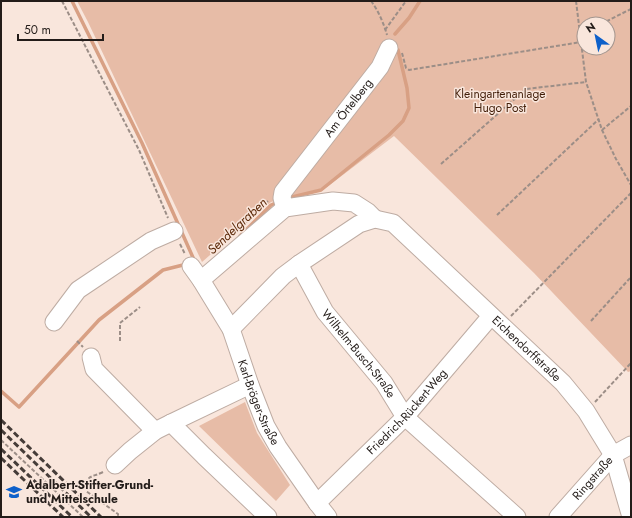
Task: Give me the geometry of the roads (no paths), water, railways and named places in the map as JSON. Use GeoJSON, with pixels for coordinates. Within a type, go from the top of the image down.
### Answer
{"type":"FeatureCollection","features":[{"type":"Feature","properties":{"kind":"street","name":"Am Örtelberg"},"geometry":{"type":"LineString","coordinates":[[283,203],[283,192],[380,67],[396,51]]}},
{"type":"Feature","properties":{"kind":"street","name":"Eichendorffstraße"},"geometry":{"type":"LineString","coordinates":[[283,203],[333,201],[354,203],[368,212],[375,219],[393,223],[563,383],[586,411],[613,455],[631,517]]}},
{"type":"Feature","properties":{"kind":"street"},"geometry":{"type":"LineString","coordinates":[[201,280],[283,203]]}},
{"type":"Feature","properties":{"kind":"street"},"geometry":{"type":"LineString","coordinates":[[230,329],[283,276],[358,224],[375,219]]}},
{"type":"Feature","properties":{"kind":"street"},"geometry":{"type":"LineString","coordinates":[[54,322],[78,290],[151,241],[174,232]]}},
{"type":"Feature","properties":{"kind":"street","name":"Karl-Bröger-Straße"},"geometry":{"type":"LineString","coordinates":[[189,263],[201,280],[230,329],[266,426],[274,440],[328,517]]}},
{"type":"Feature","properties":{"kind":"street","name":"Wilhelm-Busch-Straße"},"geometry":{"type":"LineString","coordinates":[[299,264],[325,312],[384,383],[405,417],[517,517]]}},
{"type":"Feature","properties":{"kind":"street","name":"Friedrich-Rückert-Weg"},"geometry":{"type":"LineString","coordinates":[[317,503],[405,417],[496,320]]}},
{"type":"Feature","properties":{"kind":"street"},"geometry":{"type":"LineString","coordinates":[[86,351],[94,369],[155,431]]}},
{"type":"Feature","properties":{"kind":"street"},"geometry":{"type":"LineString","coordinates":[[115,465],[155,431],[250,385]]}},
{"type":"Feature","properties":{"kind":"street"},"geometry":{"type":"LineString","coordinates":[[171,423],[268,517]]}},
{"type":"Feature","properties":{"kind":"street","name":"Ringstraße"},"geometry":{"type":"LineString","coordinates":[[558,517],[613,455],[631,445]]}},
{"type":"Feature","properties":{"kind":"waterway"},"geometry":{"type":"LineString","coordinates":[[72,1],[142,143],[195,262]]}},
{"type":"Feature","properties":{"kind":"waterway","name":"Sendelgraben"},"geometry":{"type":"LineString","coordinates":[[395,34],[409,18],[420,1]]}},
{"type":"Feature","properties":{"kind":"waterway","name":"Sendelgraben"},"geometry":{"type":"LineString","coordinates":[[288,198],[321,190],[389,135],[403,121],[409,108],[407,88],[398,50]]}},
{"type":"Feature","properties":{"kind":"waterway","name":"Sendelgraben"},"geometry":{"type":"LineString","coordinates":[[240,236],[271,205],[278,202]]}},
{"type":"Feature","properties":{"kind":"waterway","name":"Sendelgraben"},"geometry":{"type":"LineString","coordinates":[[1,391],[19,407],[99,320],[163,270],[187,264]]}},
{"type":"Feature","properties":{"kind":"railway"},"geometry":{"type":"LineString","coordinates":[[1,420],[101,517]]}},
{"type":"Feature","properties":{"kind":"railway"},"geometry":{"type":"LineString","coordinates":[[1,430],[91,517]]}},
{"type":"Feature","properties":{"kind":"railway"},"geometry":{"type":"LineString","coordinates":[[1,449],[72,517]]}},
{"type":"Feature","properties":{"kind":"railway"},"geometry":{"type":"LineString","coordinates":[[1,458],[63,517]]}},
{"type":"Feature","properties":{"kind":"place","name":"Adalbert-Stifter-Grund- und Mittelschule"},"geometry":{"type":"Point","coordinates":[14,492]}},
{"type":"Feature","properties":{"kind":"park label","name":"Kleingartenanlage Hugo Post"},"geometry":{"type":"Point","coordinates":[500,101]}}]}
